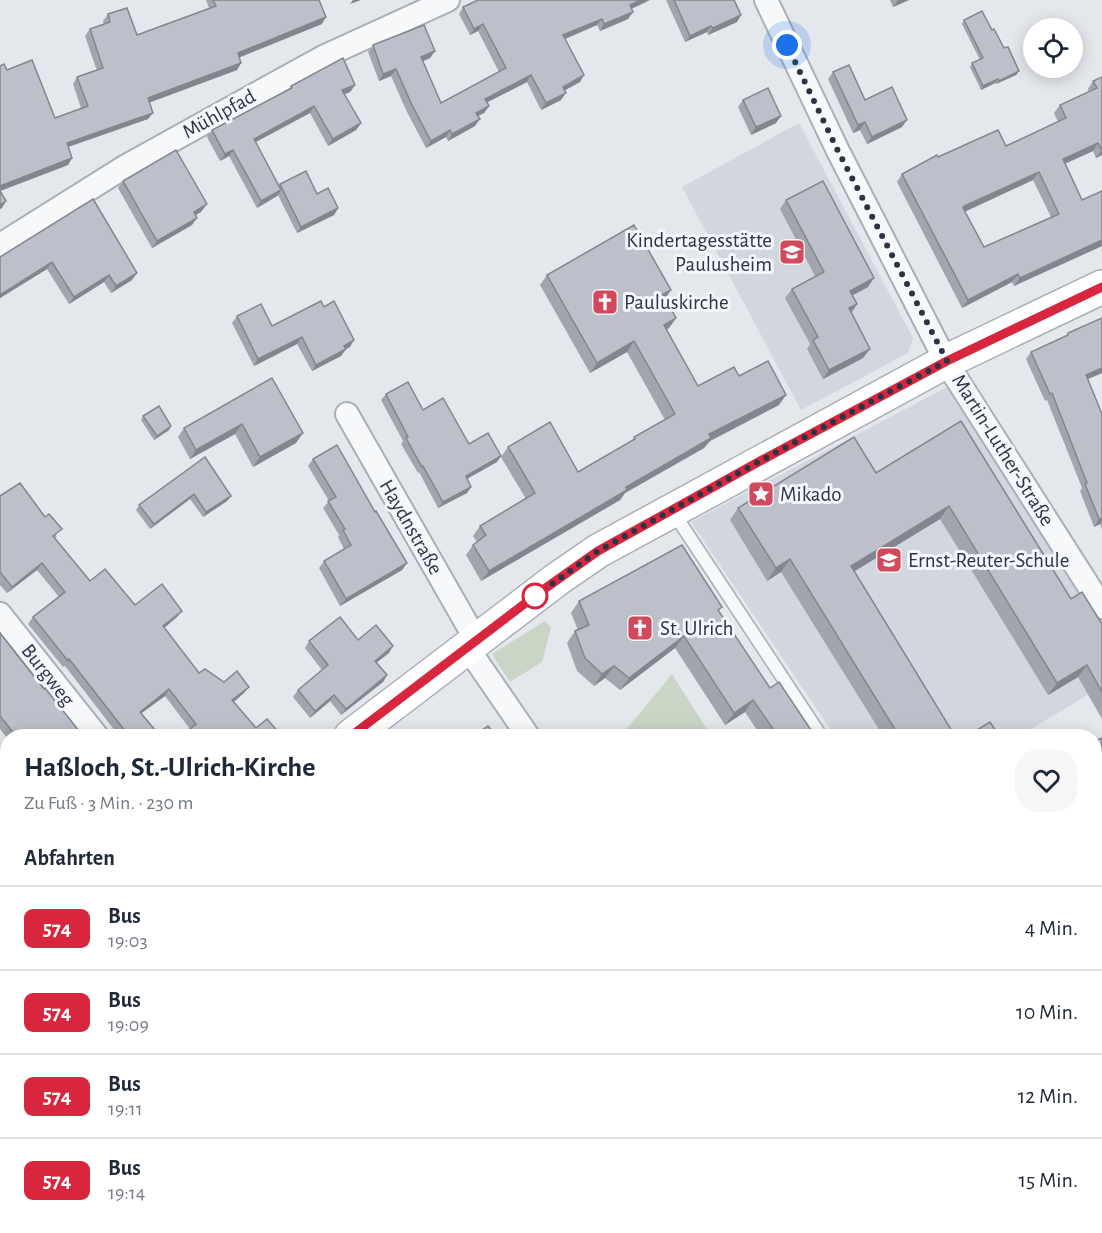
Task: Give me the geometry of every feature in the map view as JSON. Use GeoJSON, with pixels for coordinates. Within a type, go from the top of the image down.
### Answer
{"type":"FeatureCollection","features":[{"type":"Feature","properties":{"kind":"main road"},"geometry":{"type":"LineString","coordinates":[[360,729],[556,580],[598,551],[947,361],[1102,287]]}},
{"type":"Feature","properties":{"kind":"street","name":"Mühlpfad"},"geometry":{"type":"LineString","coordinates":[[0,245],[126,166],[312,63],[448,0]]}},
{"type":"Feature","properties":{"kind":"street","name":"Martin-Luther-Straße"},"geometry":{"type":"LineString","coordinates":[[766,0],[838,151],[947,361],[1099,594]]}},
{"type":"Feature","properties":{"kind":"street","name":"Haydnstraße"},"geometry":{"type":"LineString","coordinates":[[347,414],[471,644],[524,729]]}},
{"type":"Feature","properties":{"kind":"street","name":"Burgweg"},"geometry":{"type":"LineString","coordinates":[[0,614],[91,729]]}},
{"type":"Feature","properties":{"kind":"lane"},"geometry":{"type":"LineString","coordinates":[[673,509],[815,729]]}},
{"type":"Feature","properties":{"kind":"shaded area","name":"Kindertagesstätte Paulusheim"},"geometry":{"type":"Polygon","coordinates":[[[799,123],[913,338],[908,353],[801,410],[682,187],[799,123]]]}},
{"type":"Feature","properties":{"kind":"shaded area","name":"Ernst-Reuter-Schule"},"geometry":{"type":"Polygon","coordinates":[[[953,384],[1102,625],[1102,686],[1031,729],[830,729],[691,522],[953,384]]]}},
{"type":"Feature","properties":{"kind":"green space"},"geometry":{"type":"Polygon","coordinates":[[[545,621],[551,628],[542,662],[510,682],[492,654],[545,621]]]}},
{"type":"Feature","properties":{"kind":"green space"},"geometry":{"type":"Polygon","coordinates":[[[672,674],[707,729],[627,729],[672,674]]]}},
{"type":"Feature","properties":{"kind":"building"},"geometry":{"type":"Polygon","coordinates":[[[213,0],[319,0],[326,17],[238,53],[241,63],[148,98],[153,113],[67,143],[72,158],[0,186],[0,66],[4,64],[7,70],[32,60],[55,118],[88,106],[77,77],[103,68],[90,29],[110,22],[108,14],[127,8],[137,35],[216,6],[213,0]]]}},
{"type":"Feature","properties":{"kind":"building"},"geometry":{"type":"Polygon","coordinates":[[[478,0],[641,0],[630,5],[633,12],[604,24],[602,19],[563,35],[584,75],[563,87],[566,93],[546,103],[531,75],[485,99],[489,106],[476,113],[480,119],[452,134],[450,130],[431,141],[396,69],[383,74],[373,45],[424,25],[435,51],[421,57],[441,103],[506,68],[483,24],[474,29],[463,7],[478,0]]]}},
{"type":"Feature","properties":{"kind":"building"},"geometry":{"type":"Polygon","coordinates":[[[674,0],[734,0],[741,15],[690,36],[674,0]]]}},
{"type":"Feature","properties":{"kind":"building"},"geometry":{"type":"Polygon","coordinates":[[[982,11],[1004,48],[1008,47],[1019,71],[983,86],[972,63],[983,58],[964,20],[982,11]]]}},
{"type":"Feature","properties":{"kind":"building"},"geometry":{"type":"Polygon","coordinates":[[[343,58],[355,85],[342,90],[361,123],[333,139],[314,106],[254,139],[281,190],[261,201],[233,150],[225,154],[212,130],[343,58]]]}},
{"type":"Feature","properties":{"kind":"building"},"geometry":{"type":"Polygon","coordinates":[[[849,65],[865,100],[892,87],[907,120],[872,137],[865,122],[858,125],[833,72],[849,65]]]}},
{"type":"Feature","properties":{"kind":"building"},"geometry":{"type":"Polygon","coordinates":[[[1102,77],[1102,150],[1098,143],[1063,159],[1082,200],[1102,191],[1102,240],[1020,278],[1018,274],[968,300],[902,174],[937,155],[938,157],[998,130],[1006,146],[1066,118],[1060,105],[1097,88],[1093,81],[1102,77]],[[1039,172],[963,208],[984,247],[1059,214],[1039,172]]]}},
{"type":"Feature","properties":{"kind":"building"},"geometry":{"type":"Polygon","coordinates":[[[768,88],[781,116],[756,127],[743,100],[768,88]]]}},
{"type":"Feature","properties":{"kind":"building"},"geometry":{"type":"Polygon","coordinates":[[[176,150],[207,204],[194,212],[197,218],[157,241],[123,181],[176,150]]]}},
{"type":"Feature","properties":{"kind":"building"},"geometry":{"type":"Polygon","coordinates":[[[306,171],[317,194],[328,188],[338,208],[301,227],[280,184],[306,171]]]}},
{"type":"Feature","properties":{"kind":"building"},"geometry":{"type":"Polygon","coordinates":[[[823,181],[874,278],[850,291],[857,304],[849,308],[870,349],[829,370],[813,340],[818,337],[792,289],[824,272],[786,200],[823,181]]]}},
{"type":"Feature","properties":{"kind":"building"},"geometry":{"type":"Polygon","coordinates":[[[0,191],[6,201],[0,205],[0,191]]]}},
{"type":"Feature","properties":{"kind":"building"},"geometry":{"type":"Polygon","coordinates":[[[93,199],[137,273],[116,286],[109,275],[74,297],[52,262],[0,295],[0,257],[93,199]]]}},
{"type":"Feature","properties":{"kind":"building"},"geometry":{"type":"Polygon","coordinates":[[[634,225],[671,290],[663,294],[676,318],[664,325],[698,386],[734,367],[739,376],[768,361],[786,395],[709,434],[711,438],[489,571],[473,545],[486,535],[480,526],[535,493],[508,447],[550,422],[578,472],[675,414],[634,341],[597,363],[547,275],[634,225]]]}},
{"type":"Feature","properties":{"kind":"building"},"geometry":{"type":"Polygon","coordinates":[[[321,301],[324,307],[334,301],[354,340],[344,346],[346,349],[316,365],[302,337],[258,359],[237,316],[261,304],[272,326],[321,301]]]}},
{"type":"Feature","properties":{"kind":"building"},"geometry":{"type":"Polygon","coordinates":[[[1102,318],[1102,368],[1086,375],[1102,414],[1102,518],[1099,519],[1052,393],[1050,394],[1031,352],[1102,318]]]}},
{"type":"Feature","properties":{"kind":"building"},"geometry":{"type":"Polygon","coordinates":[[[272,378],[303,433],[260,457],[242,424],[196,450],[184,428],[272,378]]]}},
{"type":"Feature","properties":{"kind":"building"},"geometry":{"type":"Polygon","coordinates":[[[408,382],[423,410],[443,398],[469,444],[488,433],[501,456],[466,476],[471,487],[443,502],[406,438],[408,437],[386,394],[408,382]]]}},
{"type":"Feature","properties":{"kind":"building"},"geometry":{"type":"Polygon","coordinates":[[[159,406],[171,426],[157,436],[143,416],[159,406]]]}},
{"type":"Feature","properties":{"kind":"building"},"geometry":{"type":"Polygon","coordinates":[[[961,421],[1071,599],[1082,592],[1102,624],[1102,692],[1087,665],[1057,683],[949,506],[851,566],[951,729],[895,729],[790,559],[776,568],[738,508],[854,437],[876,473],[961,421]]]}},
{"type":"Feature","properties":{"kind":"building"},"geometry":{"type":"Polygon","coordinates":[[[337,445],[407,563],[346,599],[324,561],[351,545],[343,530],[345,529],[328,501],[336,497],[313,459],[337,445]]]}},
{"type":"Feature","properties":{"kind":"building"},"geometry":{"type":"Polygon","coordinates":[[[205,457],[231,496],[206,512],[194,494],[154,524],[139,505],[205,457]]]}},
{"type":"Feature","properties":{"kind":"building"},"geometry":{"type":"Polygon","coordinates":[[[20,483],[45,517],[49,514],[62,529],[53,536],[90,581],[105,569],[135,605],[162,584],[182,611],[163,626],[199,673],[205,669],[224,682],[237,671],[249,687],[232,700],[256,728],[267,719],[276,729],[190,729],[196,724],[169,689],[140,712],[154,729],[124,729],[33,617],[65,592],[42,563],[12,587],[0,572],[0,496],[20,483]]]}},
{"type":"Feature","properties":{"kind":"building"},"geometry":{"type":"Polygon","coordinates":[[[682,545],[722,607],[718,610],[770,688],[779,682],[810,729],[773,729],[753,700],[734,713],[684,636],[629,678],[614,666],[602,674],[585,658],[575,631],[589,625],[579,601],[682,545]]]}},
{"type":"Feature","properties":{"kind":"building"},"geometry":{"type":"Polygon","coordinates":[[[340,617],[358,640],[376,625],[393,646],[375,661],[387,675],[346,709],[334,695],[315,711],[298,690],[328,665],[309,641],[340,617]]]}},
{"type":"Feature","properties":{"kind":"building"},"geometry":{"type":"Polygon","coordinates":[[[0,633],[77,729],[10,729],[0,716],[0,633]]]}},
{"type":"Feature","properties":{"kind":"building"},"geometry":{"type":"Polygon","coordinates":[[[990,722],[994,729],[978,729],[990,722]]]}},
{"type":"Feature","properties":{"kind":"bus line","name":"574"},"geometry":{"type":"LineString","coordinates":[[360,729],[556,580],[598,551],[947,361],[1102,287]]}},
{"type":"Feature","properties":{"kind":"place","name":"Kindertagesstätte Paulusheim"},"geometry":{"type":"Point","coordinates":[792,252]}},
{"type":"Feature","properties":{"kind":"place","name":"Pauluskirche"},"geometry":{"type":"Point","coordinates":[605,302]}},
{"type":"Feature","properties":{"kind":"place","name":"Mikado"},"geometry":{"type":"Point","coordinates":[761,494]}},
{"type":"Feature","properties":{"kind":"place","name":"Ernst-Reuter-Schule"},"geometry":{"type":"Point","coordinates":[889,560]}},
{"type":"Feature","properties":{"kind":"place","name":"St. Ulrich"},"geometry":{"type":"Point","coordinates":[640,628]}},
{"type":"Feature","properties":{"kind":"route"},"geometry":{"type":"LineString","coordinates":[[535,596],[598,551],[947,361],[838,151],[787,45]]}}]}
